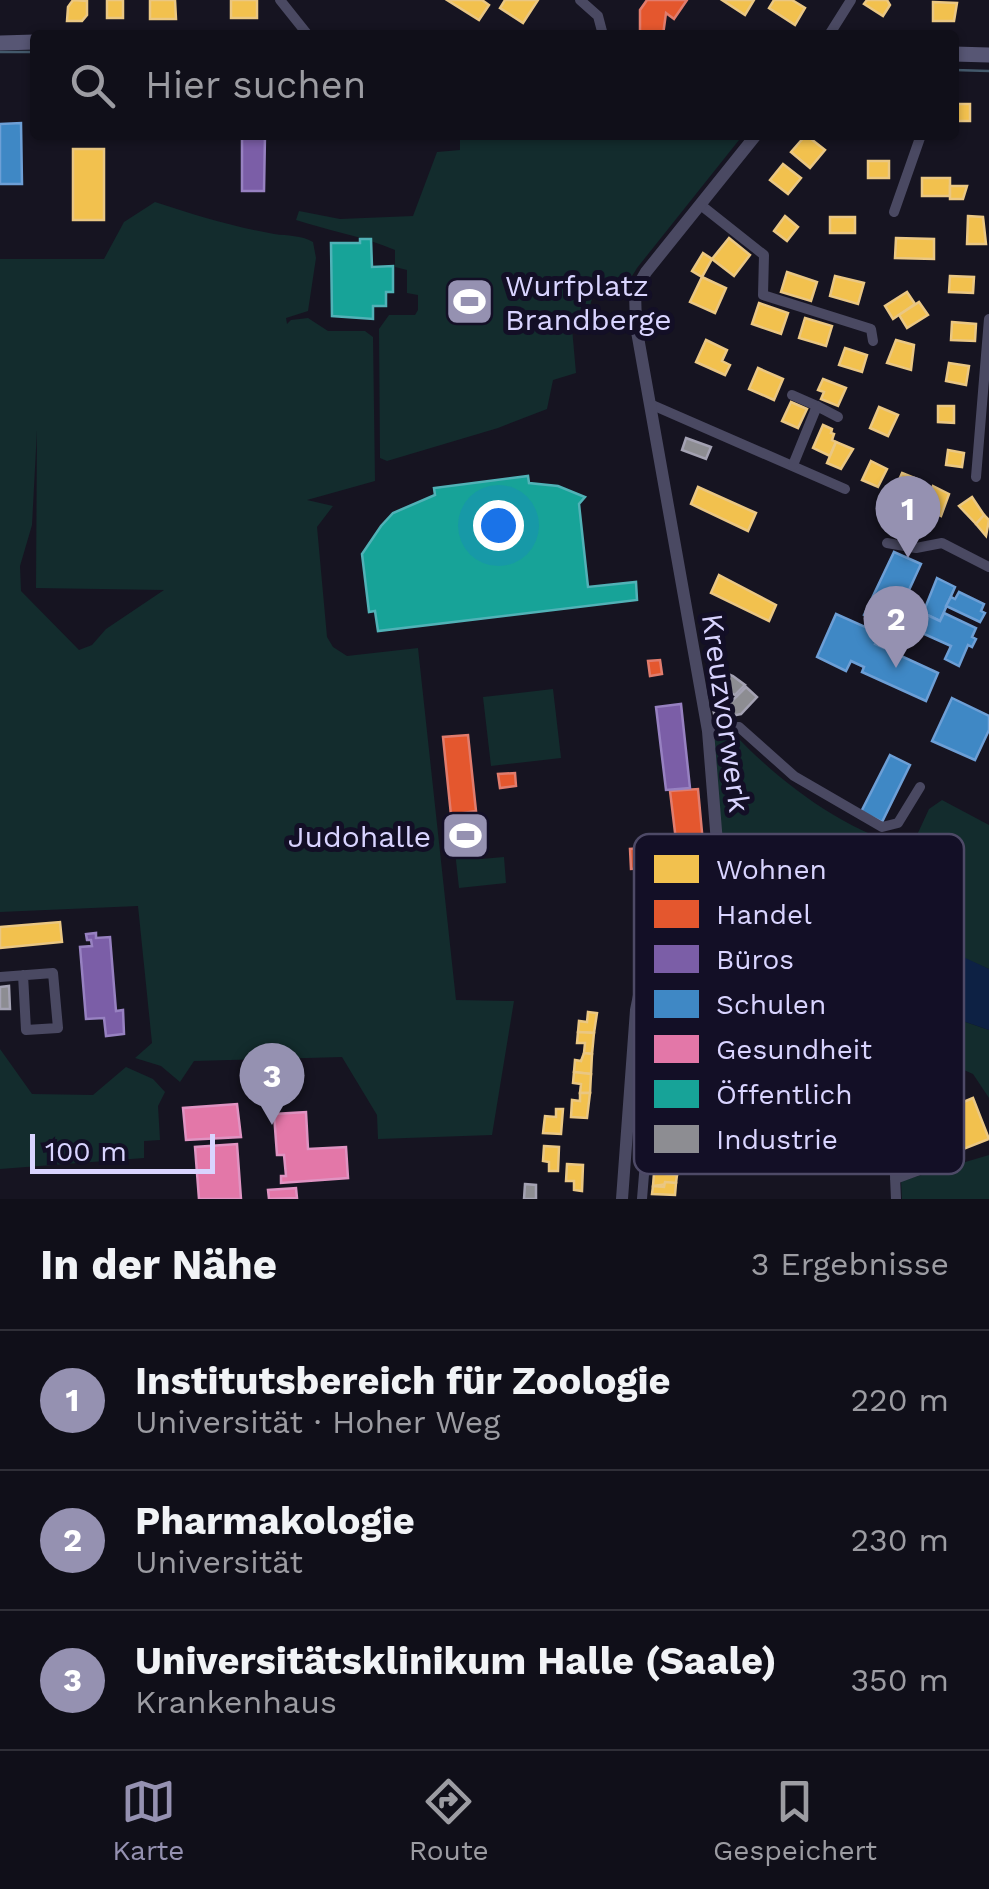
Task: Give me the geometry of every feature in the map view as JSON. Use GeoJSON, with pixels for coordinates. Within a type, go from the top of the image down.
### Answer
{"type":"FeatureCollection","features":[{"type":"Feature","properties":{"kind":"main road"},"geometry":{"type":"LineString","coordinates":[[0,42],[30,42]]}},
{"type":"Feature","properties":{"kind":"main road"},"geometry":{"type":"LineString","coordinates":[[959,54],[989,54]]}},
{"type":"Feature","properties":{"kind":"street"},"geometry":{"type":"LineString","coordinates":[[280,0],[304,30]]}},
{"type":"Feature","properties":{"kind":"street"},"geometry":{"type":"LineString","coordinates":[[580,0],[598,16],[602,30]]}},
{"type":"Feature","properties":{"kind":"street"},"geometry":{"type":"LineString","coordinates":[[832,30],[852,0]]}},
{"type":"Feature","properties":{"kind":"street","name":"Kreuzvorwerk"},"geometry":{"type":"LineString","coordinates":[[716,834],[708,731],[636,326],[635,291],[752,140]]}},
{"type":"Feature","properties":{"kind":"street"},"geometry":{"type":"LineString","coordinates":[[894,212],[919,140]]}},
{"type":"Feature","properties":{"kind":"street"},"geometry":{"type":"LineString","coordinates":[[702,206],[764,256],[764,295],[871,329],[872,341]]}},
{"type":"Feature","properties":{"kind":"street"},"geometry":{"type":"LineString","coordinates":[[976,477],[989,320]]}},
{"type":"Feature","properties":{"kind":"street"},"geometry":{"type":"LineString","coordinates":[[792,395],[838,417]]}},
{"type":"Feature","properties":{"kind":"street"},"geometry":{"type":"LineString","coordinates":[[650,404],[846,489]]}},
{"type":"Feature","properties":{"kind":"street"},"geometry":{"type":"LineString","coordinates":[[793,465],[816,406]]}},
{"type":"Feature","properties":{"kind":"street"},"geometry":{"type":"LineString","coordinates":[[888,543],[916,548],[942,543],[989,566]]}},
{"type":"Feature","properties":{"kind":"street"},"geometry":{"type":"LineString","coordinates":[[708,731],[739,728],[794,776],[882,827],[898,823],[920,786]]}},
{"type":"Feature","properties":{"kind":"street"},"geometry":{"type":"LineString","coordinates":[[0,977],[22,975],[53,973],[58,1028],[26,1030],[22,975]]}},
{"type":"Feature","properties":{"kind":"street","name":"Kreuzvorwerk"},"geometry":{"type":"LineString","coordinates":[[622,1199],[634,1037]]}},
{"type":"Feature","properties":{"kind":"street"},"geometry":{"type":"LineString","coordinates":[[642,1199],[644,1174]]}},
{"type":"Feature","properties":{"kind":"street"},"geometry":{"type":"LineString","coordinates":[[895,1174],[896,1199]]}},
{"type":"Feature","properties":{"kind":"street"},"geometry":{"type":"LineString","coordinates":[[895,1179],[910,1174]]}},
{"type":"Feature","properties":{"kind":"green space"},"geometry":{"type":"Polygon","coordinates":[[[460,140],[739,140],[628,281],[614,291],[593,296],[588,312],[571,317],[576,373],[553,380],[547,409],[387,461],[380,458],[379,329],[389,315],[415,315],[418,295],[407,293],[407,270],[395,267],[395,250],[296,220],[299,211],[340,219],[413,216],[437,152],[460,150],[460,140]]]}},
{"type":"Feature","properties":{"kind":"green space"},"geometry":{"type":"Polygon","coordinates":[[[155,202],[229,224],[313,242],[316,258],[308,311],[286,318],[287,324],[308,318],[328,331],[365,331],[373,337],[375,481],[307,500],[333,506],[317,527],[327,637],[333,647],[347,656],[418,648],[456,1000],[514,1001],[492,1135],[378,1139],[377,1115],[342,1057],[194,1061],[180,1082],[161,1066],[135,1058],[152,1043],[138,906],[0,912],[0,259],[104,259],[124,222],[155,202]],[[37,430],[32,525],[20,566],[21,591],[79,650],[92,645],[106,629],[164,590],[36,588],[37,430]]]}},
{"type":"Feature","properties":{"kind":"green space"},"geometry":{"type":"Polygon","coordinates":[[[553,689],[561,758],[491,766],[483,697],[553,689]]]}},
{"type":"Feature","properties":{"kind":"green space"},"geometry":{"type":"Polygon","coordinates":[[[736,736],[794,788],[870,834],[712,834],[711,740],[736,736]]]}},
{"type":"Feature","properties":{"kind":"green space"},"geometry":{"type":"Polygon","coordinates":[[[942,800],[989,825],[989,969],[964,958],[964,834],[917,834],[929,809],[942,800]]]}},
{"type":"Feature","properties":{"kind":"green space","name":"Judohalle"},"geometry":{"type":"Polygon","coordinates":[[[476,811],[481,859],[504,857],[506,883],[459,888],[451,815],[476,811]]]}},
{"type":"Feature","properties":{"kind":"green space"},"geometry":{"type":"Polygon","coordinates":[[[964,1021],[989,1030],[989,1098],[973,1074],[964,1070],[964,1021]]]}},
{"type":"Feature","properties":{"kind":"green space"},"geometry":{"type":"Polygon","coordinates":[[[0,1049],[32,1094],[93,1095],[126,1067],[153,1079],[165,1092],[158,1106],[160,1140],[144,1141],[144,1158],[0,1169],[0,1049]]]}},
{"type":"Feature","properties":{"kind":"green space"},"geometry":{"type":"Polygon","coordinates":[[[989,1155],[989,1199],[902,1199],[901,1181],[925,1174],[964,1174],[964,1162],[989,1155]]]}},
{"type":"Feature","properties":{"kind":"water"},"geometry":{"type":"Polygon","coordinates":[[[964,957],[989,969],[989,1030],[964,1021],[964,957]]]}},
{"type":"Feature","properties":{"kind":"building: Wohnen"},"geometry":{"type":"Polygon","coordinates":[[[73,0],[87,1],[87,15],[82,21],[67,21],[73,0]]]}},
{"type":"Feature","properties":{"kind":"building: Wohnen"},"geometry":{"type":"Polygon","coordinates":[[[107,0],[123,0],[123,18],[107,18],[107,0]]]}},
{"type":"Feature","properties":{"kind":"building: Wohnen"},"geometry":{"type":"Polygon","coordinates":[[[150,0],[175,0],[176,19],[150,19],[150,0]]]}},
{"type":"Feature","properties":{"kind":"building: Wohnen"},"geometry":{"type":"Polygon","coordinates":[[[231,0],[257,0],[257,18],[231,18],[231,0]]]}},
{"type":"Feature","properties":{"kind":"building: Wohnen"},"geometry":{"type":"Polygon","coordinates":[[[447,0],[482,0],[489,5],[479,20],[447,0]]]}},
{"type":"Feature","properties":{"kind":"building: Wohnen"},"geometry":{"type":"Polygon","coordinates":[[[505,0],[538,0],[523,23],[500,8],[505,0]]]}},
{"type":"Feature","properties":{"kind":"building: Wohnen"},"geometry":{"type":"Polygon","coordinates":[[[722,0],[754,0],[745,15],[722,0]]]}},
{"type":"Feature","properties":{"kind":"building: Wohnen"},"geometry":{"type":"Polygon","coordinates":[[[774,0],[792,0],[805,8],[795,25],[769,8],[774,0]]]}},
{"type":"Feature","properties":{"kind":"building: Wohnen"},"geometry":{"type":"Polygon","coordinates":[[[867,0],[887,0],[890,5],[883,16],[864,4],[867,0]]]}},
{"type":"Feature","properties":{"kind":"building: Wohnen"},"geometry":{"type":"Polygon","coordinates":[[[933,2],[957,3],[954,21],[933,21],[933,2]]]}},
{"type":"Feature","properties":{"kind":"building: Wohnen"},"geometry":{"type":"Polygon","coordinates":[[[959,104],[970,104],[970,121],[959,121],[959,104]]]}},
{"type":"Feature","properties":{"kind":"building: Wohnen"},"geometry":{"type":"Polygon","coordinates":[[[802,140],[812,140],[825,150],[810,168],[791,152],[802,140]]]}},
{"type":"Feature","properties":{"kind":"building: Wohnen"},"geometry":{"type":"Polygon","coordinates":[[[73,149],[104,149],[104,220],[73,220],[73,149]]]}},
{"type":"Feature","properties":{"kind":"building: Wohnen"},"geometry":{"type":"Polygon","coordinates":[[[868,161],[889,161],[889,178],[868,178],[868,161]]]}},
{"type":"Feature","properties":{"kind":"building: Wohnen"},"geometry":{"type":"Polygon","coordinates":[[[783,164],[801,178],[788,194],[770,180],[783,164]]]}},
{"type":"Feature","properties":{"kind":"building: Wohnen"},"geometry":{"type":"Polygon","coordinates":[[[922,178],[950,178],[950,196],[922,196],[922,178]]]}},
{"type":"Feature","properties":{"kind":"building: Wohnen"},"geometry":{"type":"Polygon","coordinates":[[[950,186],[967,186],[963,199],[950,199],[950,186]]]}},
{"type":"Feature","properties":{"kind":"building: Wohnen"},"geometry":{"type":"Polygon","coordinates":[[[785,216],[798,227],[787,241],[774,231],[785,216]]]}},
{"type":"Feature","properties":{"kind":"building: Wohnen"},"geometry":{"type":"Polygon","coordinates":[[[968,216],[983,217],[986,244],[967,244],[968,216]]]}},
{"type":"Feature","properties":{"kind":"building: Wohnen"},"geometry":{"type":"Polygon","coordinates":[[[830,217],[855,217],[855,233],[830,233],[830,217]]]}},
{"type":"Feature","properties":{"kind":"building: Wohnen"},"geometry":{"type":"Polygon","coordinates":[[[729,238],[750,255],[734,276],[712,259],[729,238]]]}},
{"type":"Feature","properties":{"kind":"building: Wohnen"},"geometry":{"type":"Polygon","coordinates":[[[896,238],[934,239],[934,259],[895,258],[896,238]]]}},
{"type":"Feature","properties":{"kind":"building: Wohnen"},"geometry":{"type":"Polygon","coordinates":[[[703,253],[712,259],[702,277],[692,271],[703,253]]]}},
{"type":"Feature","properties":{"kind":"building: Wohnen"},"geometry":{"type":"Polygon","coordinates":[[[787,272],[817,282],[811,301],[781,292],[787,272]]]}},
{"type":"Feature","properties":{"kind":"building: Wohnen"},"geometry":{"type":"Polygon","coordinates":[[[835,276],[864,283],[858,304],[830,296],[835,276]]]}},
{"type":"Feature","properties":{"kind":"building: Wohnen"},"geometry":{"type":"Polygon","coordinates":[[[950,276],[974,277],[973,293],[949,292],[950,276]]]}},
{"type":"Feature","properties":{"kind":"building: Wohnen"},"geometry":{"type":"Polygon","coordinates":[[[702,277],[726,288],[715,313],[690,302],[702,277]]]}},
{"type":"Feature","properties":{"kind":"building: Wohnen"},"geometry":{"type":"Polygon","coordinates":[[[907,292],[915,304],[893,319],[885,306],[907,292]]]}},
{"type":"Feature","properties":{"kind":"building: Wohnen"},"geometry":{"type":"Polygon","coordinates":[[[919,302],[928,315],[907,328],[899,315],[919,302]]]}},
{"type":"Feature","properties":{"kind":"building: Wohnen"},"geometry":{"type":"Polygon","coordinates":[[[759,303],[788,313],[781,334],[752,324],[759,303]]]}},
{"type":"Feature","properties":{"kind":"building: Wohnen"},"geometry":{"type":"Polygon","coordinates":[[[805,318],[832,326],[826,346],[799,338],[805,318]]]}},
{"type":"Feature","properties":{"kind":"building: Wohnen"},"geometry":{"type":"Polygon","coordinates":[[[952,322],[976,324],[975,341],[951,340],[952,322]]]}},
{"type":"Feature","properties":{"kind":"building: Wohnen"},"geometry":{"type":"Polygon","coordinates":[[[706,340],[727,350],[722,361],[730,365],[725,375],[696,362],[706,340]]]}},
{"type":"Feature","properties":{"kind":"building: Wohnen"},"geometry":{"type":"Polygon","coordinates":[[[896,340],[914,345],[911,370],[887,363],[896,340]]]}},
{"type":"Feature","properties":{"kind":"building: Wohnen"},"geometry":{"type":"Polygon","coordinates":[[[845,348],[867,355],[862,372],[839,365],[845,348]]]}},
{"type":"Feature","properties":{"kind":"building: Wohnen"},"geometry":{"type":"Polygon","coordinates":[[[949,363],[969,366],[966,385],[946,381],[949,363]]]}},
{"type":"Feature","properties":{"kind":"building: Wohnen"},"geometry":{"type":"Polygon","coordinates":[[[758,368],[783,379],[774,400],[749,389],[758,368]]]}},
{"type":"Feature","properties":{"kind":"building: Wohnen"},"geometry":{"type":"Polygon","coordinates":[[[823,379],[846,388],[838,406],[821,399],[824,392],[818,390],[823,379]]]}},
{"type":"Feature","properties":{"kind":"building: Wohnen"},"geometry":{"type":"Polygon","coordinates":[[[791,402],[807,409],[798,428],[782,421],[791,402]]]}},
{"type":"Feature","properties":{"kind":"building: Wohnen"},"geometry":{"type":"Polygon","coordinates":[[[938,406],[954,406],[954,423],[938,422],[938,406]]]}},
{"type":"Feature","properties":{"kind":"building: Wohnen"},"geometry":{"type":"Polygon","coordinates":[[[879,407],[898,415],[888,436],[870,428],[879,407]]]}},
{"type":"Feature","properties":{"kind":"building: Wohnen"},"geometry":{"type":"Polygon","coordinates":[[[823,425],[832,429],[832,440],[836,442],[830,456],[813,448],[823,425]]]}},
{"type":"Feature","properties":{"kind":"building: Wohnen"},"geometry":{"type":"Polygon","coordinates":[[[836,442],[853,449],[841,469],[827,463],[836,442]]]}},
{"type":"Feature","properties":{"kind":"building: Wohnen"},"geometry":{"type":"Polygon","coordinates":[[[948,450],[964,453],[962,467],[946,465],[948,450]]]}},
{"type":"Feature","properties":{"kind":"building: Wohnen"},"geometry":{"type":"Polygon","coordinates":[[[871,461],[887,469],[878,487],[862,480],[871,461]]]}},
{"type":"Feature","properties":{"kind":"building: Wohnen"},"geometry":{"type":"Polygon","coordinates":[[[902,473],[917,479],[913,487],[918,489],[909,510],[897,505],[904,490],[896,487],[902,473]]]}},
{"type":"Feature","properties":{"kind":"building: Wohnen"},"geometry":{"type":"Polygon","coordinates":[[[933,486],[949,494],[941,516],[931,511],[934,504],[926,501],[933,486]]]}},
{"type":"Feature","properties":{"kind":"building: Wohnen"},"geometry":{"type":"Polygon","coordinates":[[[698,487],[756,513],[748,531],[691,504],[698,487]]]}},
{"type":"Feature","properties":{"kind":"building: Wohnen"},"geometry":{"type":"Polygon","coordinates":[[[972,497],[984,515],[976,524],[959,506],[972,497]]]}},
{"type":"Feature","properties":{"kind":"building: Wohnen"},"geometry":{"type":"Polygon","coordinates":[[[984,515],[989,520],[986,536],[976,524],[984,515]]]}},
{"type":"Feature","properties":{"kind":"building: Wohnen"},"geometry":{"type":"Polygon","coordinates":[[[719,575],[776,605],[769,621],[711,593],[719,575]]]}},
{"type":"Feature","properties":{"kind":"building: Wohnen"},"geometry":{"type":"Polygon","coordinates":[[[60,922],[62,942],[0,948],[0,927],[60,922]]]}},
{"type":"Feature","properties":{"kind":"building: Wohnen"},"geometry":{"type":"Polygon","coordinates":[[[588,1012],[597,1013],[594,1033],[578,1032],[579,1021],[587,1022],[588,1012]]]}},
{"type":"Feature","properties":{"kind":"building: Wohnen"},"geometry":{"type":"Polygon","coordinates":[[[578,1032],[594,1033],[592,1054],[584,1053],[585,1043],[577,1043],[578,1032]]]}},
{"type":"Feature","properties":{"kind":"building: Wohnen"},"geometry":{"type":"Polygon","coordinates":[[[584,1053],[592,1054],[591,1074],[574,1072],[575,1060],[581,1061],[584,1053]]]}},
{"type":"Feature","properties":{"kind":"building: Wohnen"},"geometry":{"type":"Polygon","coordinates":[[[574,1072],[591,1074],[590,1093],[580,1093],[581,1084],[573,1083],[574,1072]]]}},
{"type":"Feature","properties":{"kind":"building: Wohnen"},"geometry":{"type":"Polygon","coordinates":[[[580,1093],[590,1093],[587,1118],[571,1117],[572,1100],[580,1101],[580,1093]]]}},
{"type":"Feature","properties":{"kind":"building: Wohnen"},"geometry":{"type":"Polygon","coordinates":[[[973,1098],[989,1139],[964,1149],[964,1102],[973,1098]]]}},
{"type":"Feature","properties":{"kind":"building: Wohnen"},"geometry":{"type":"Polygon","coordinates":[[[556,1109],[563,1109],[561,1134],[543,1133],[545,1116],[556,1117],[556,1109]]]}},
{"type":"Feature","properties":{"kind":"building: Wohnen"},"geometry":{"type":"Polygon","coordinates":[[[544,1146],[559,1147],[558,1171],[549,1171],[549,1162],[543,1161],[544,1146]]]}},
{"type":"Feature","properties":{"kind":"building: Wohnen"},"geometry":{"type":"Polygon","coordinates":[[[567,1164],[583,1165],[582,1191],[574,1190],[574,1181],[566,1181],[567,1164]]]}},
{"type":"Feature","properties":{"kind":"building: Wohnen"},"geometry":{"type":"Polygon","coordinates":[[[654,1174],[677,1175],[676,1183],[653,1186],[654,1174]]]}},
{"type":"Feature","properties":{"kind":"building: Wohnen"},"geometry":{"type":"Polygon","coordinates":[[[665,1182],[676,1183],[675,1195],[652,1194],[653,1186],[664,1187],[665,1182]]]}},
{"type":"Feature","properties":{"kind":"building: Handel"},"geometry":{"type":"Polygon","coordinates":[[[647,0],[687,0],[674,19],[666,13],[664,30],[640,30],[640,10],[647,0]]]}},
{"type":"Feature","properties":{"kind":"building: Handel"},"geometry":{"type":"Polygon","coordinates":[[[660,660],[662,674],[650,676],[648,661],[660,660]]]}},
{"type":"Feature","properties":{"kind":"building: Handel"},"geometry":{"type":"Polygon","coordinates":[[[468,735],[476,811],[451,815],[443,737],[468,735]]]}},
{"type":"Feature","properties":{"kind":"building: Handel"},"geometry":{"type":"Polygon","coordinates":[[[515,773],[516,786],[500,788],[498,774],[515,773]]]}},
{"type":"Feature","properties":{"kind":"building: Handel"},"geometry":{"type":"Polygon","coordinates":[[[698,789],[702,834],[675,834],[670,791],[698,789]]]}},
{"type":"Feature","properties":{"kind":"building: Handel"},"geometry":{"type":"Polygon","coordinates":[[[630,849],[634,849],[634,869],[631,869],[630,849]]]}},
{"type":"Feature","properties":{"kind":"building: Büros"},"geometry":{"type":"Polygon","coordinates":[[[242,140],[265,140],[264,191],[242,191],[242,140]]]}},
{"type":"Feature","properties":{"kind":"building: Büros"},"geometry":{"type":"Polygon","coordinates":[[[681,704],[690,788],[666,790],[656,707],[681,704]]]}},
{"type":"Feature","properties":{"kind":"building: Büros"},"geometry":{"type":"Polygon","coordinates":[[[96,933],[96,938],[110,937],[116,1011],[123,1010],[124,1034],[106,1036],[104,1018],[86,1019],[80,947],[92,946],[86,934],[96,933]]]}},
{"type":"Feature","properties":{"kind":"building: Schulen"},"geometry":{"type":"Polygon","coordinates":[[[21,123],[22,184],[0,184],[0,124],[21,123]]]}},
{"type":"Feature","properties":{"kind":"building: Schulen"},"geometry":{"type":"Polygon","coordinates":[[[894,552],[921,564],[892,627],[885,624],[875,644],[938,673],[926,701],[862,672],[864,667],[851,661],[846,671],[817,657],[836,614],[865,627],[870,618],[864,615],[894,552]]]}},
{"type":"Feature","properties":{"kind":"building: Schulen"},"geometry":{"type":"Polygon","coordinates":[[[937,578],[955,587],[940,621],[923,613],[937,578]]]}},
{"type":"Feature","properties":{"kind":"building: Schulen"},"geometry":{"type":"Polygon","coordinates":[[[959,592],[984,604],[980,622],[946,606],[959,592]]]}},
{"type":"Feature","properties":{"kind":"building: Schulen"},"geometry":{"type":"Polygon","coordinates":[[[923,613],[940,621],[944,613],[976,628],[972,637],[976,639],[972,647],[968,645],[959,666],[945,659],[951,646],[915,630],[923,613]]]}},
{"type":"Feature","properties":{"kind":"building: Schulen"},"geometry":{"type":"Polygon","coordinates":[[[952,698],[989,716],[989,730],[975,760],[932,741],[952,698]]]}},
{"type":"Feature","properties":{"kind":"building: Schulen"},"geometry":{"type":"Polygon","coordinates":[[[890,755],[910,765],[882,822],[861,812],[890,755]]]}},
{"type":"Feature","properties":{"kind":"building: Gesundheit"},"geometry":{"type":"Polygon","coordinates":[[[237,1104],[241,1137],[186,1140],[183,1108],[237,1104]]]}},
{"type":"Feature","properties":{"kind":"building: Gesundheit"},"geometry":{"type":"Polygon","coordinates":[[[306,1112],[308,1149],[346,1147],[348,1178],[281,1183],[281,1176],[286,1176],[284,1155],[277,1155],[274,1114],[306,1112]]]}},
{"type":"Feature","properties":{"kind":"building: Gesundheit"},"geometry":{"type":"Polygon","coordinates":[[[237,1144],[241,1199],[199,1199],[195,1147],[237,1144]]]}},
{"type":"Feature","properties":{"kind":"building: Gesundheit"},"geometry":{"type":"Polygon","coordinates":[[[296,1188],[297,1198],[269,1199],[268,1190],[296,1188]]]}},
{"type":"Feature","properties":{"kind":"building: Öffentlich"},"geometry":{"type":"Polygon","coordinates":[[[360,239],[371,239],[372,267],[393,266],[393,292],[386,292],[386,306],[373,306],[373,319],[332,316],[331,243],[360,243],[360,239]]]}},
{"type":"Feature","properties":{"kind":"building: Öffentlich"},"geometry":{"type":"Polygon","coordinates":[[[528,476],[529,483],[558,486],[585,497],[579,504],[588,587],[636,582],[637,600],[378,631],[375,611],[369,612],[362,554],[393,513],[435,495],[434,488],[528,476]]]}},
{"type":"Feature","properties":{"kind":"building: Industrie"},"geometry":{"type":"Polygon","coordinates":[[[686,438],[711,447],[706,459],[682,450],[686,438]]]}},
{"type":"Feature","properties":{"kind":"building: Industrie"},"geometry":{"type":"Polygon","coordinates":[[[709,666],[745,685],[735,695],[708,677],[709,666]]]}},
{"type":"Feature","properties":{"kind":"building: Industrie"},"geometry":{"type":"Polygon","coordinates":[[[746,687],[757,697],[741,714],[715,719],[713,708],[728,705],[746,687]]]}},
{"type":"Feature","properties":{"kind":"building: Industrie"},"geometry":{"type":"Polygon","coordinates":[[[9,986],[10,1009],[0,1009],[0,987],[9,986]]]}},
{"type":"Feature","properties":{"kind":"building: Industrie"},"geometry":{"type":"Polygon","coordinates":[[[525,1184],[536,1185],[536,1199],[524,1199],[525,1184]]]}},
{"type":"Feature","properties":{"kind":"tram line"},"geometry":{"type":"LineString","coordinates":[[0,52],[30,52]]}},
{"type":"Feature","properties":{"kind":"tram line"},"geometry":{"type":"LineString","coordinates":[[959,70],[989,71]]}},
{"type":"Feature","properties":{"kind":"place","name":"Wurfplatz Brandberge"},"geometry":{"type":"Point","coordinates":[470,302]}},
{"type":"Feature","properties":{"kind":"place","name":"Institutsbereich für Zoologie"},"geometry":{"type":"Point","coordinates":[908,558]}},
{"type":"Feature","properties":{"kind":"place","name":"Pharmakologie"},"geometry":{"type":"Point","coordinates":[896,668]}},
{"type":"Feature","properties":{"kind":"place","name":"Judohalle"},"geometry":{"type":"Point","coordinates":[466,836]}},
{"type":"Feature","properties":{"kind":"place","name":"Universitätsklinikum Halle (Saale)"},"geometry":{"type":"Point","coordinates":[272,1125]}}]}
